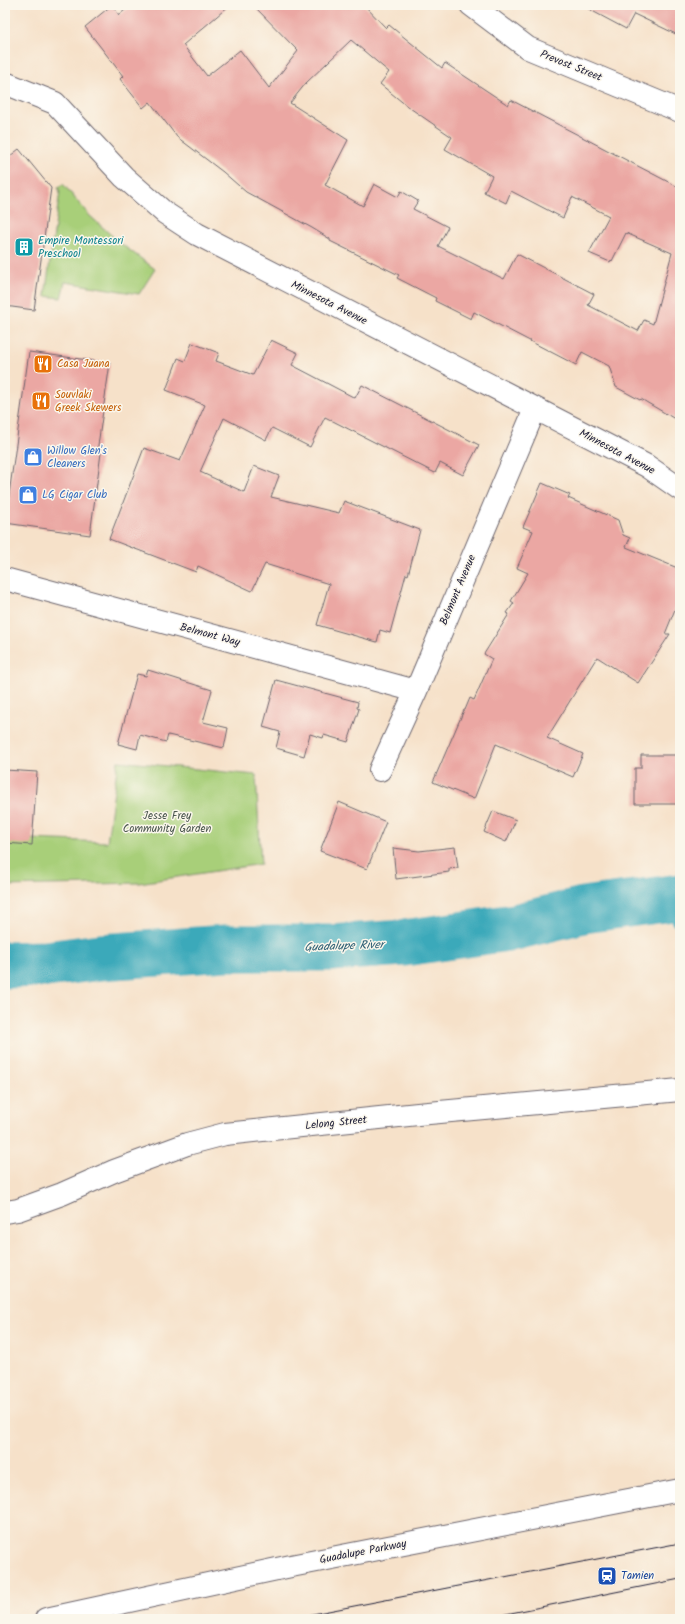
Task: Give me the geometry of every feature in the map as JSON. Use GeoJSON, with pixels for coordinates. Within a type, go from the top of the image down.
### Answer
{"type":"FeatureCollection","features":[{"type":"Feature","properties":{"kind":"main road","name":"Prevost Street"},"geometry":{"type":"LineString","coordinates":[[471,5],[528,48],[680,111]]}},
{"type":"Feature","properties":{"kind":"main road","name":"Minnesota Avenue"},"geometry":{"type":"LineString","coordinates":[[5,83],[55,103],[124,177],[165,213],[197,234],[647,466],[680,489]]}},
{"type":"Feature","properties":{"kind":"main road","name":"Belmont Avenue"},"geometry":{"type":"LineString","coordinates":[[380,770],[416,691],[535,409]]}},
{"type":"Feature","properties":{"kind":"main road","name":"Belmont Way"},"geometry":{"type":"LineString","coordinates":[[5,579],[416,691]]}},
{"type":"Feature","properties":{"kind":"main road","name":"Lelong Street"},"geometry":{"type":"LineString","coordinates":[[5,1212],[18,1210],[62,1194],[114,1171],[187,1144],[225,1134],[418,1114],[680,1090]]}},
{"type":"Feature","properties":{"kind":"main road","name":"Guadalupe Parkway"},"geometry":{"type":"LineString","coordinates":[[46,1619],[291,1566],[680,1490]]}},
{"type":"Feature","properties":{"kind":"green space"},"geometry":{"type":"Polygon","coordinates":[[[63,184],[89,215],[120,243],[155,269],[139,294],[65,282],[61,298],[45,296],[60,191],[58,188],[63,184]]]}},
{"type":"Feature","properties":{"kind":"green space","name":"Jesse Frey Community Garden"},"geometry":{"type":"Polygon","coordinates":[[[118,761],[256,775],[261,864],[139,883],[5,886],[5,838],[107,842],[118,761]]]}},
{"type":"Feature","properties":{"kind":"building"},"geometry":{"type":"Polygon","coordinates":[[[112,5],[119,15],[131,5],[230,5],[183,45],[207,76],[240,50],[269,88],[298,51],[253,5],[364,5],[386,28],[389,25],[442,68],[445,63],[508,105],[511,100],[680,188],[680,422],[641,399],[640,400],[616,387],[609,366],[582,352],[576,365],[474,312],[471,319],[435,301],[436,298],[397,278],[399,275],[330,241],[330,239],[312,228],[246,192],[223,172],[177,137],[150,102],[143,108],[120,79],[123,76],[85,27],[112,5]],[[351,40],[306,83],[290,103],[348,140],[325,185],[363,206],[374,184],[398,197],[401,191],[418,201],[413,209],[448,227],[438,246],[504,279],[517,254],[594,294],[588,305],[638,331],[644,320],[653,324],[672,253],[626,233],[612,261],[611,260],[610,262],[589,253],[609,216],[572,197],[563,218],[511,191],[506,203],[484,192],[492,176],[445,149],[452,137],[407,106],[380,84],[389,72],[351,40]]]}},
{"type":"Feature","properties":{"kind":"building"},"geometry":{"type":"Polygon","coordinates":[[[581,5],[680,5],[680,36],[634,14],[626,29],[581,5]]]}},
{"type":"Feature","properties":{"kind":"building","name":"Empire Montessori Preschool"},"geometry":{"type":"Polygon","coordinates":[[[19,149],[51,188],[34,310],[5,306],[5,160],[19,149]]]}},
{"type":"Feature","properties":{"kind":"building"},"geometry":{"type":"Polygon","coordinates":[[[271,340],[298,353],[292,365],[355,398],[362,385],[479,445],[463,475],[440,463],[435,473],[325,417],[310,447],[272,428],[266,440],[224,418],[200,472],[244,492],[254,466],[279,476],[271,497],[339,513],[344,501],[420,530],[390,633],[380,630],[377,642],[317,625],[329,584],[265,564],[252,591],[198,566],[196,572],[109,539],[144,448],[180,461],[205,405],[166,390],[178,358],[185,361],[192,343],[219,353],[216,361],[253,375],[271,340]]]}},
{"type":"Feature","properties":{"kind":"building"},"geometry":{"type":"Polygon","coordinates":[[[29,352],[110,363],[97,452],[101,453],[90,535],[5,523],[29,352]]]}},
{"type":"Feature","properties":{"kind":"building"},"geometry":{"type":"Polygon","coordinates":[[[542,483],[570,495],[568,498],[618,520],[623,535],[630,538],[626,547],[680,569],[680,597],[665,634],[670,634],[638,683],[597,657],[547,738],[583,754],[573,777],[496,744],[474,799],[433,782],[464,710],[470,698],[474,700],[492,659],[484,654],[509,614],[507,613],[514,603],[511,601],[528,573],[517,568],[533,531],[523,527],[542,483]]]}},
{"type":"Feature","properties":{"kind":"building"},"geometry":{"type":"Polygon","coordinates":[[[148,670],[212,690],[203,722],[228,728],[224,748],[168,735],[166,742],[140,735],[137,749],[118,744],[137,674],[146,676],[148,670]]]}},
{"type":"Feature","properties":{"kind":"building"},"geometry":{"type":"Polygon","coordinates":[[[276,680],[358,702],[357,708],[359,709],[348,742],[324,735],[323,738],[310,734],[304,756],[276,748],[280,732],[263,727],[276,680]]]}},
{"type":"Feature","properties":{"kind":"building"},"geometry":{"type":"Polygon","coordinates":[[[641,755],[680,755],[680,804],[635,804],[635,768],[641,768],[641,755]]]}},
{"type":"Feature","properties":{"kind":"building"},"geometry":{"type":"Polygon","coordinates":[[[5,770],[37,772],[32,845],[5,843],[5,770]]]}},
{"type":"Feature","properties":{"kind":"building"},"geometry":{"type":"Polygon","coordinates":[[[339,802],[386,822],[367,869],[320,851],[339,802]]]}},
{"type":"Feature","properties":{"kind":"building"},"geometry":{"type":"Polygon","coordinates":[[[493,811],[516,820],[506,842],[484,832],[493,811]]]}},
{"type":"Feature","properties":{"kind":"building"},"geometry":{"type":"Polygon","coordinates":[[[455,847],[458,868],[449,869],[449,872],[396,879],[393,848],[419,851],[455,847]]]}},
{"type":"Feature","properties":{"kind":"waterway","name":"Guadalupe River"},"geometry":{"type":"LineString","coordinates":[[5,965],[46,964],[101,957],[226,948],[331,948],[404,943],[515,927],[583,910],[680,897]]}},
{"type":"Feature","properties":{"kind":"waterway"},"geometry":{"type":"LineString","coordinates":[[665,899],[680,929]]}},
{"type":"Feature","properties":{"kind":"tram line"},"geometry":{"type":"LineString","coordinates":[[287,1619],[680,1543]]}},
{"type":"Feature","properties":{"kind":"tram line"},"geometry":{"type":"LineString","coordinates":[[481,1619],[680,1579]]}},
{"type":"Feature","properties":{"kind":"place","name":"Empire Montessori Preschool"},"geometry":{"type":"Point","coordinates":[24,247]}},
{"type":"Feature","properties":{"kind":"place","name":"Casa Juana"},"geometry":{"type":"Point","coordinates":[43,364]}},
{"type":"Feature","properties":{"kind":"place","name":"Souvlaki Greek Skewers"},"geometry":{"type":"Point","coordinates":[41,401]}},
{"type":"Feature","properties":{"kind":"place","name":"Willow Glen's Cleaners"},"geometry":{"type":"Point","coordinates":[33,457]}},
{"type":"Feature","properties":{"kind":"place","name":"LG Cigar Club"},"geometry":{"type":"Point","coordinates":[28,495]}},
{"type":"Feature","properties":{"kind":"place","name":"Tamien"},"geometry":{"type":"Point","coordinates":[607,1576]}}]}
